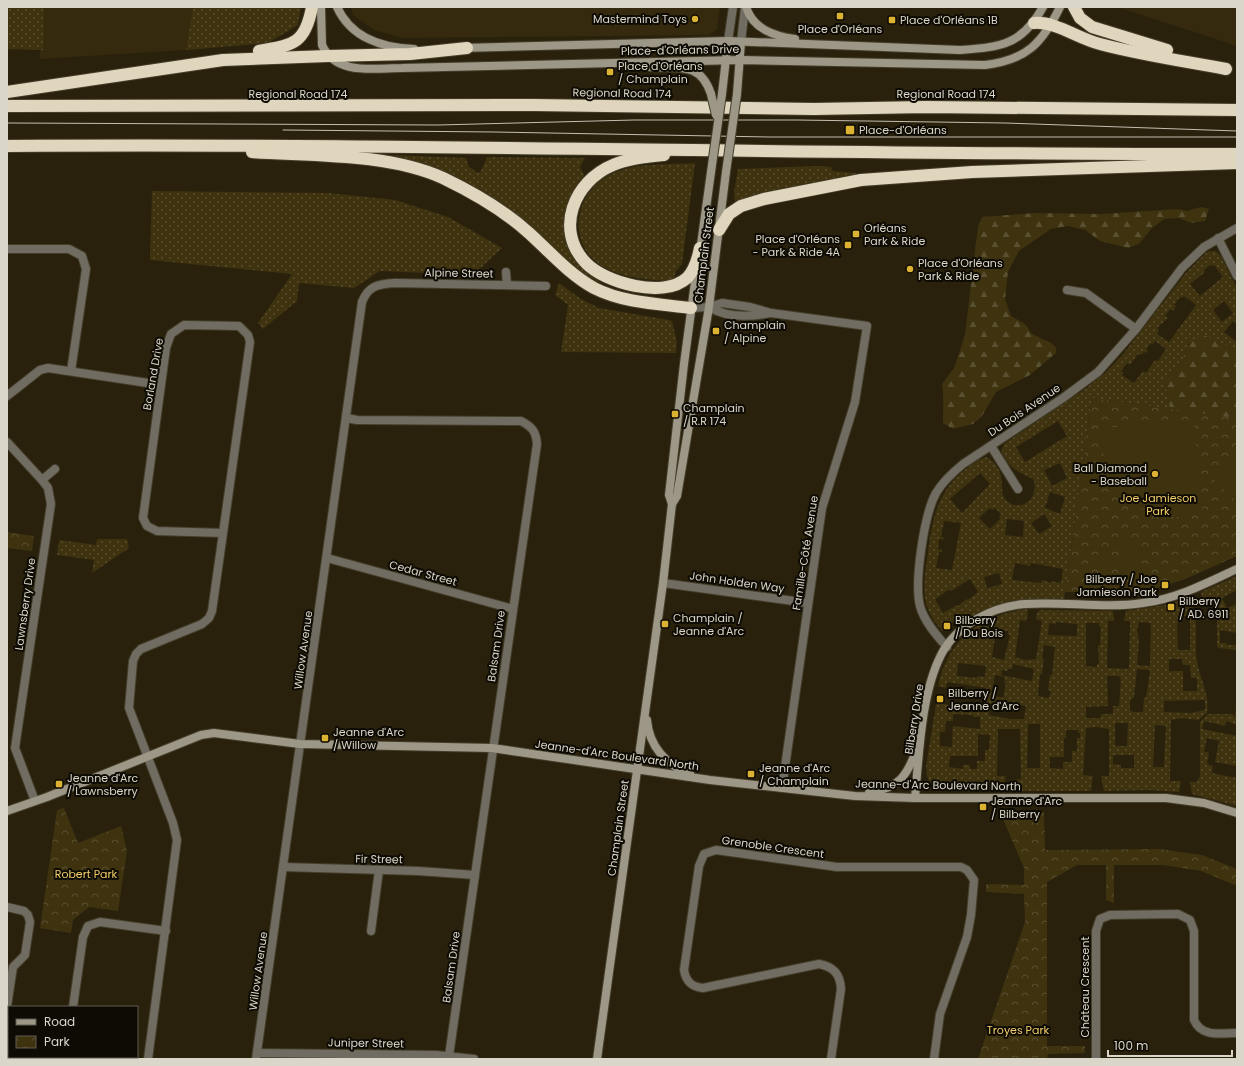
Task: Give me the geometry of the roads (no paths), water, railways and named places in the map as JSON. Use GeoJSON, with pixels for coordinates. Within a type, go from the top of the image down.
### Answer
{"type":"FeatureCollection","features":[{"type":"Feature","properties":{"kind":"highway"},"geometry":{"type":"LineString","coordinates":[[7,92],[223,60],[246,54],[277,49],[297,42],[308,22],[312,7]]}},
{"type":"Feature","properties":{"kind":"highway"},"geometry":{"type":"LineString","coordinates":[[1074,7],[1080,18],[1092,27],[1231,70]]}},
{"type":"Feature","properties":{"kind":"highway"},"geometry":{"type":"LineString","coordinates":[[1034,23],[1044,22],[1052,24],[1079,37],[1100,44],[1231,70]]}},
{"type":"Feature","properties":{"kind":"highway"},"geometry":{"type":"LineString","coordinates":[[223,60],[410,54],[466,48]]}},
{"type":"Feature","properties":{"kind":"highway","name":"Regional Road 174"},"geometry":{"type":"LineString","coordinates":[[7,106],[534,105],[814,109],[934,107],[1237,110]]}},
{"type":"Feature","properties":{"kind":"highway"},"geometry":{"type":"LineString","coordinates":[[131,145],[375,160],[420,170],[441,178],[495,206],[529,233],[580,278],[594,287],[621,298],[691,308]]}},
{"type":"Feature","properties":{"kind":"highway"},"geometry":{"type":"LineString","coordinates":[[7,146],[370,145],[1107,154],[1237,154]]}},
{"type":"Feature","properties":{"kind":"highway"},"geometry":{"type":"LineString","coordinates":[[700,248],[691,272],[677,285],[654,288],[614,281],[593,270],[577,252],[570,230],[571,209],[585,184],[603,170],[624,161],[667,155],[1054,157],[1107,154]]}},
{"type":"Feature","properties":{"kind":"highway"},"geometry":{"type":"LineString","coordinates":[[719,230],[729,214],[741,206],[806,190],[861,180],[972,172],[1237,163]]}},
{"type":"Feature","properties":{"kind":"main road"},"geometry":{"type":"LineString","coordinates":[[321,7],[322,45],[328,56]]}},
{"type":"Feature","properties":{"kind":"main road","name":"Place-d'Orléans Drive"},"geometry":{"type":"LineString","coordinates":[[337,7],[354,30],[365,38],[377,44],[413,49],[728,41],[960,50],[988,48],[1015,39],[1034,23],[1043,7]]}},
{"type":"Feature","properties":{"kind":"main road"},"geometry":{"type":"LineString","coordinates":[[745,7],[753,21],[771,33],[786,38],[834,44]]}},
{"type":"Feature","properties":{"kind":"main road","name":"Place-d'Orléans Drive"},"geometry":{"type":"LineString","coordinates":[[328,56],[341,66],[351,68],[726,60],[985,65],[999,64],[1022,56],[1040,41],[1052,24],[1060,7]]}},
{"type":"Feature","properties":{"kind":"main road","name":"Champlain Street"},"geometry":{"type":"LineString","coordinates":[[597,1059],[645,704],[663,583],[672,504],[670,495],[691,308],[722,94],[728,41]]}},
{"type":"Feature","properties":{"kind":"main road","name":"Champlain Street"},"geometry":{"type":"LineString","coordinates":[[672,504],[677,496],[709,307],[736,94],[741,42]]}},
{"type":"Feature","properties":{"kind":"main road"},"geometry":{"type":"LineString","coordinates":[[600,63],[691,69],[698,72],[705,78],[711,94],[718,122]]}},
{"type":"Feature","properties":{"kind":"main road","name":"Bilberry Drive"},"geometry":{"type":"LineString","coordinates":[[915,798],[922,735],[931,680],[941,654],[957,634],[975,620],[987,613],[1005,607],[1025,604],[1106,606],[1144,603],[1185,592],[1237,569]]}},
{"type":"Feature","properties":{"kind":"main road"},"geometry":{"type":"LineString","coordinates":[[645,704],[648,732],[654,746],[662,756],[679,769],[710,780]]}},
{"type":"Feature","properties":{"kind":"main road","name":"Jeanne-d'Arc Boulevard North"},"geometry":{"type":"LineString","coordinates":[[7,811],[201,735],[214,733],[300,744],[492,748],[710,780],[855,796],[915,798],[1166,798],[1204,803],[1237,814]]}},
{"type":"Feature","properties":{"kind":"main road"},"geometry":{"type":"LineString","coordinates":[[855,796],[886,790],[897,784],[907,772],[922,735]]}},
{"type":"Feature","properties":{"kind":"street","name":"Champlain Street"},"geometry":{"type":"LineString","coordinates":[[728,41],[732,7]]}},
{"type":"Feature","properties":{"kind":"street","name":"Champlain Street"},"geometry":{"type":"LineString","coordinates":[[741,42],[745,7]]}},
{"type":"Feature","properties":{"kind":"street","name":"Du Bois Avenue"},"geometry":{"type":"LineString","coordinates":[[947,647],[937,636],[925,617],[918,598],[918,582],[926,519],[936,493],[948,477],[963,464],[1087,382],[1103,367],[1136,329],[1182,268],[1204,247],[1237,228]]}},
{"type":"Feature","properties":{"kind":"street"},"geometry":{"type":"LineString","coordinates":[[1218,238],[1237,276]]}},
{"type":"Feature","properties":{"kind":"street"},"geometry":{"type":"LineString","coordinates":[[7,249],[69,249],[82,256],[86,269],[71,371]]}},
{"type":"Feature","properties":{"kind":"street","name":"Alpine Street"},"geometry":{"type":"LineString","coordinates":[[506,272],[507,285]]}},
{"type":"Feature","properties":{"kind":"street","name":"Alpine Street"},"geometry":{"type":"LineString","coordinates":[[411,283],[546,286]]}},
{"type":"Feature","properties":{"kind":"street","name":"Willow Avenue"},"geometry":{"type":"LineString","coordinates":[[257,1056],[362,302],[365,294],[378,284],[411,283]]}},
{"type":"Feature","properties":{"kind":"street"},"geometry":{"type":"LineString","coordinates":[[1067,290],[1086,293],[1136,329]]}},
{"type":"Feature","properties":{"kind":"street"},"geometry":{"type":"LineString","coordinates":[[691,308],[709,307]]}},
{"type":"Feature","properties":{"kind":"street","name":"Famille-Côté Avenue"},"geometry":{"type":"LineString","coordinates":[[709,307],[721,313],[744,316],[771,313],[867,326],[855,402],[822,508],[782,788]]}},
{"type":"Feature","properties":{"kind":"street","name":"Borland Drive"},"geometry":{"type":"LineString","coordinates":[[147,756],[129,708],[134,657],[141,650],[202,624],[209,618],[212,611],[250,342],[248,335],[244,330],[234,325],[184,325],[171,334],[168,341],[143,518],[147,526],[157,531],[222,533]]}},
{"type":"Feature","properties":{"kind":"street"},"geometry":{"type":"LineString","coordinates":[[7,396],[40,370],[48,368],[161,385]]}},
{"type":"Feature","properties":{"kind":"street","name":"Balsam Drive"},"geometry":{"type":"LineString","coordinates":[[346,418],[364,420],[521,421],[531,426],[536,434],[537,444],[492,748],[450,1056]]}},
{"type":"Feature","properties":{"kind":"street","name":"Lawnsberry Drive"},"geometry":{"type":"LineString","coordinates":[[7,442],[48,488],[51,504],[15,748],[35,801]]}},
{"type":"Feature","properties":{"kind":"street"},"geometry":{"type":"LineString","coordinates":[[991,446],[1018,489]]}},
{"type":"Feature","properties":{"kind":"street"},"geometry":{"type":"LineString","coordinates":[[42,480],[55,469]]}},
{"type":"Feature","properties":{"kind":"street","name":"Cedar Street"},"geometry":{"type":"LineString","coordinates":[[327,558],[513,609]]}},
{"type":"Feature","properties":{"kind":"street","name":"John Holden Way"},"geometry":{"type":"LineString","coordinates":[[663,583],[808,603]]}},
{"type":"Feature","properties":{"kind":"street"},"geometry":{"type":"LineString","coordinates":[[147,756],[173,823],[177,840],[148,1059]]}},
{"type":"Feature","properties":{"kind":"street","name":"Grenoble Crescent"},"geometry":{"type":"LineString","coordinates":[[831,1059],[841,989],[840,980],[836,972],[828,966],[819,964],[704,988],[691,984],[686,978],[684,970],[699,866],[704,854],[716,850],[837,867],[961,866],[967,870],[974,880],[967,937],[940,1014],[934,1059]]}},
{"type":"Feature","properties":{"kind":"street","name":"Fir Street"},"geometry":{"type":"LineString","coordinates":[[283,867],[475,875]]}},
{"type":"Feature","properties":{"kind":"street"},"geometry":{"type":"LineString","coordinates":[[371,931],[379,870]]}},
{"type":"Feature","properties":{"kind":"street"},"geometry":{"type":"LineString","coordinates":[[7,907],[24,911],[28,915],[30,922],[25,955],[14,967],[7,1006]]}},
{"type":"Feature","properties":{"kind":"street","name":"Château Crescent"},"geometry":{"type":"LineString","coordinates":[[1096,1059],[1096,930],[1100,919],[1110,915],[1178,914],[1190,920],[1194,931],[1194,1020],[1199,1028],[1208,1033],[1237,1033]]}},
{"type":"Feature","properties":{"kind":"street"},"geometry":{"type":"LineString","coordinates":[[73,1006],[83,937],[88,926],[100,922],[166,931]]}},
{"type":"Feature","properties":{"kind":"street","name":"Juniper Street"},"geometry":{"type":"LineString","coordinates":[[257,1056],[450,1056],[474,1059]]}},
{"type":"Feature","properties":{"kind":"tram line"},"geometry":{"type":"LineString","coordinates":[[7,123],[438,125],[634,120],[797,120],[1005,123],[1237,131]]}},
{"type":"Feature","properties":{"kind":"tram line"},"geometry":{"type":"LineString","coordinates":[[283,130],[769,137],[1237,137]]}},
{"type":"Feature","properties":{"kind":"place","name":"Place d'Orléans"},"geometry":{"type":"Point","coordinates":[840,16]}},
{"type":"Feature","properties":{"kind":"place","name":"Mastermind Toys"},"geometry":{"type":"Point","coordinates":[695,19]}},
{"type":"Feature","properties":{"kind":"place","name":"Place d'Orléans 1B"},"geometry":{"type":"Point","coordinates":[892,20]}},
{"type":"Feature","properties":{"kind":"place","name":"Place d'Orléans / Champlain"},"geometry":{"type":"Point","coordinates":[610,72]}},
{"type":"Feature","properties":{"kind":"place","name":"Place-d'Orléans"},"geometry":{"type":"Point","coordinates":[850,130]}},
{"type":"Feature","properties":{"kind":"place","name":"Orléans Park & Ride"},"geometry":{"type":"Point","coordinates":[856,234]}},
{"type":"Feature","properties":{"kind":"place","name":"Place d'Orléans - Park & Ride 4A"},"geometry":{"type":"Point","coordinates":[848,245]}},
{"type":"Feature","properties":{"kind":"place","name":"Place d'Orléans Park & Ride"},"geometry":{"type":"Point","coordinates":[910,269]}},
{"type":"Feature","properties":{"kind":"place","name":"Champlain / Alpine"},"geometry":{"type":"Point","coordinates":[716,331]}},
{"type":"Feature","properties":{"kind":"place","name":"Champlain / R.R 174"},"geometry":{"type":"Point","coordinates":[675,414]}},
{"type":"Feature","properties":{"kind":"place","name":"Ball Diamond - Baseball"},"geometry":{"type":"Point","coordinates":[1155,474]}},
{"type":"Feature","properties":{"kind":"place","name":"Bilberry / Joe Jamieson Park"},"geometry":{"type":"Point","coordinates":[1165,585]}},
{"type":"Feature","properties":{"kind":"place","name":"Bilberry / AD. 6911"},"geometry":{"type":"Point","coordinates":[1171,607]}},
{"type":"Feature","properties":{"kind":"place","name":"Champlain / Jeanne d'Arc"},"geometry":{"type":"Point","coordinates":[665,624]}},
{"type":"Feature","properties":{"kind":"place","name":"Bilberry / Du Bois"},"geometry":{"type":"Point","coordinates":[947,626]}},
{"type":"Feature","properties":{"kind":"place","name":"Bilberry / Jeanne d'Arc"},"geometry":{"type":"Point","coordinates":[940,699]}},
{"type":"Feature","properties":{"kind":"place","name":"Jeanne d'Arc / Willow"},"geometry":{"type":"Point","coordinates":[325,738]}},
{"type":"Feature","properties":{"kind":"place","name":"Jeanne d'Arc / Champlain"},"geometry":{"type":"Point","coordinates":[751,774]}},
{"type":"Feature","properties":{"kind":"place","name":"Jeanne d'Arc / Lawnsberry"},"geometry":{"type":"Point","coordinates":[59,784]}},
{"type":"Feature","properties":{"kind":"place","name":"Jeanne d'Arc / Bilberry"},"geometry":{"type":"Point","coordinates":[983,807]}},
{"type":"Feature","properties":{"kind":"park label","name":"Joe Jamieson Park"},"geometry":{"type":"Point","coordinates":[1158,504]}},
{"type":"Feature","properties":{"kind":"park label","name":"Robert Park"},"geometry":{"type":"Point","coordinates":[86,874]}},
{"type":"Feature","properties":{"kind":"park label","name":"Troyes Park"},"geometry":{"type":"Point","coordinates":[1018,1030]}}]}
